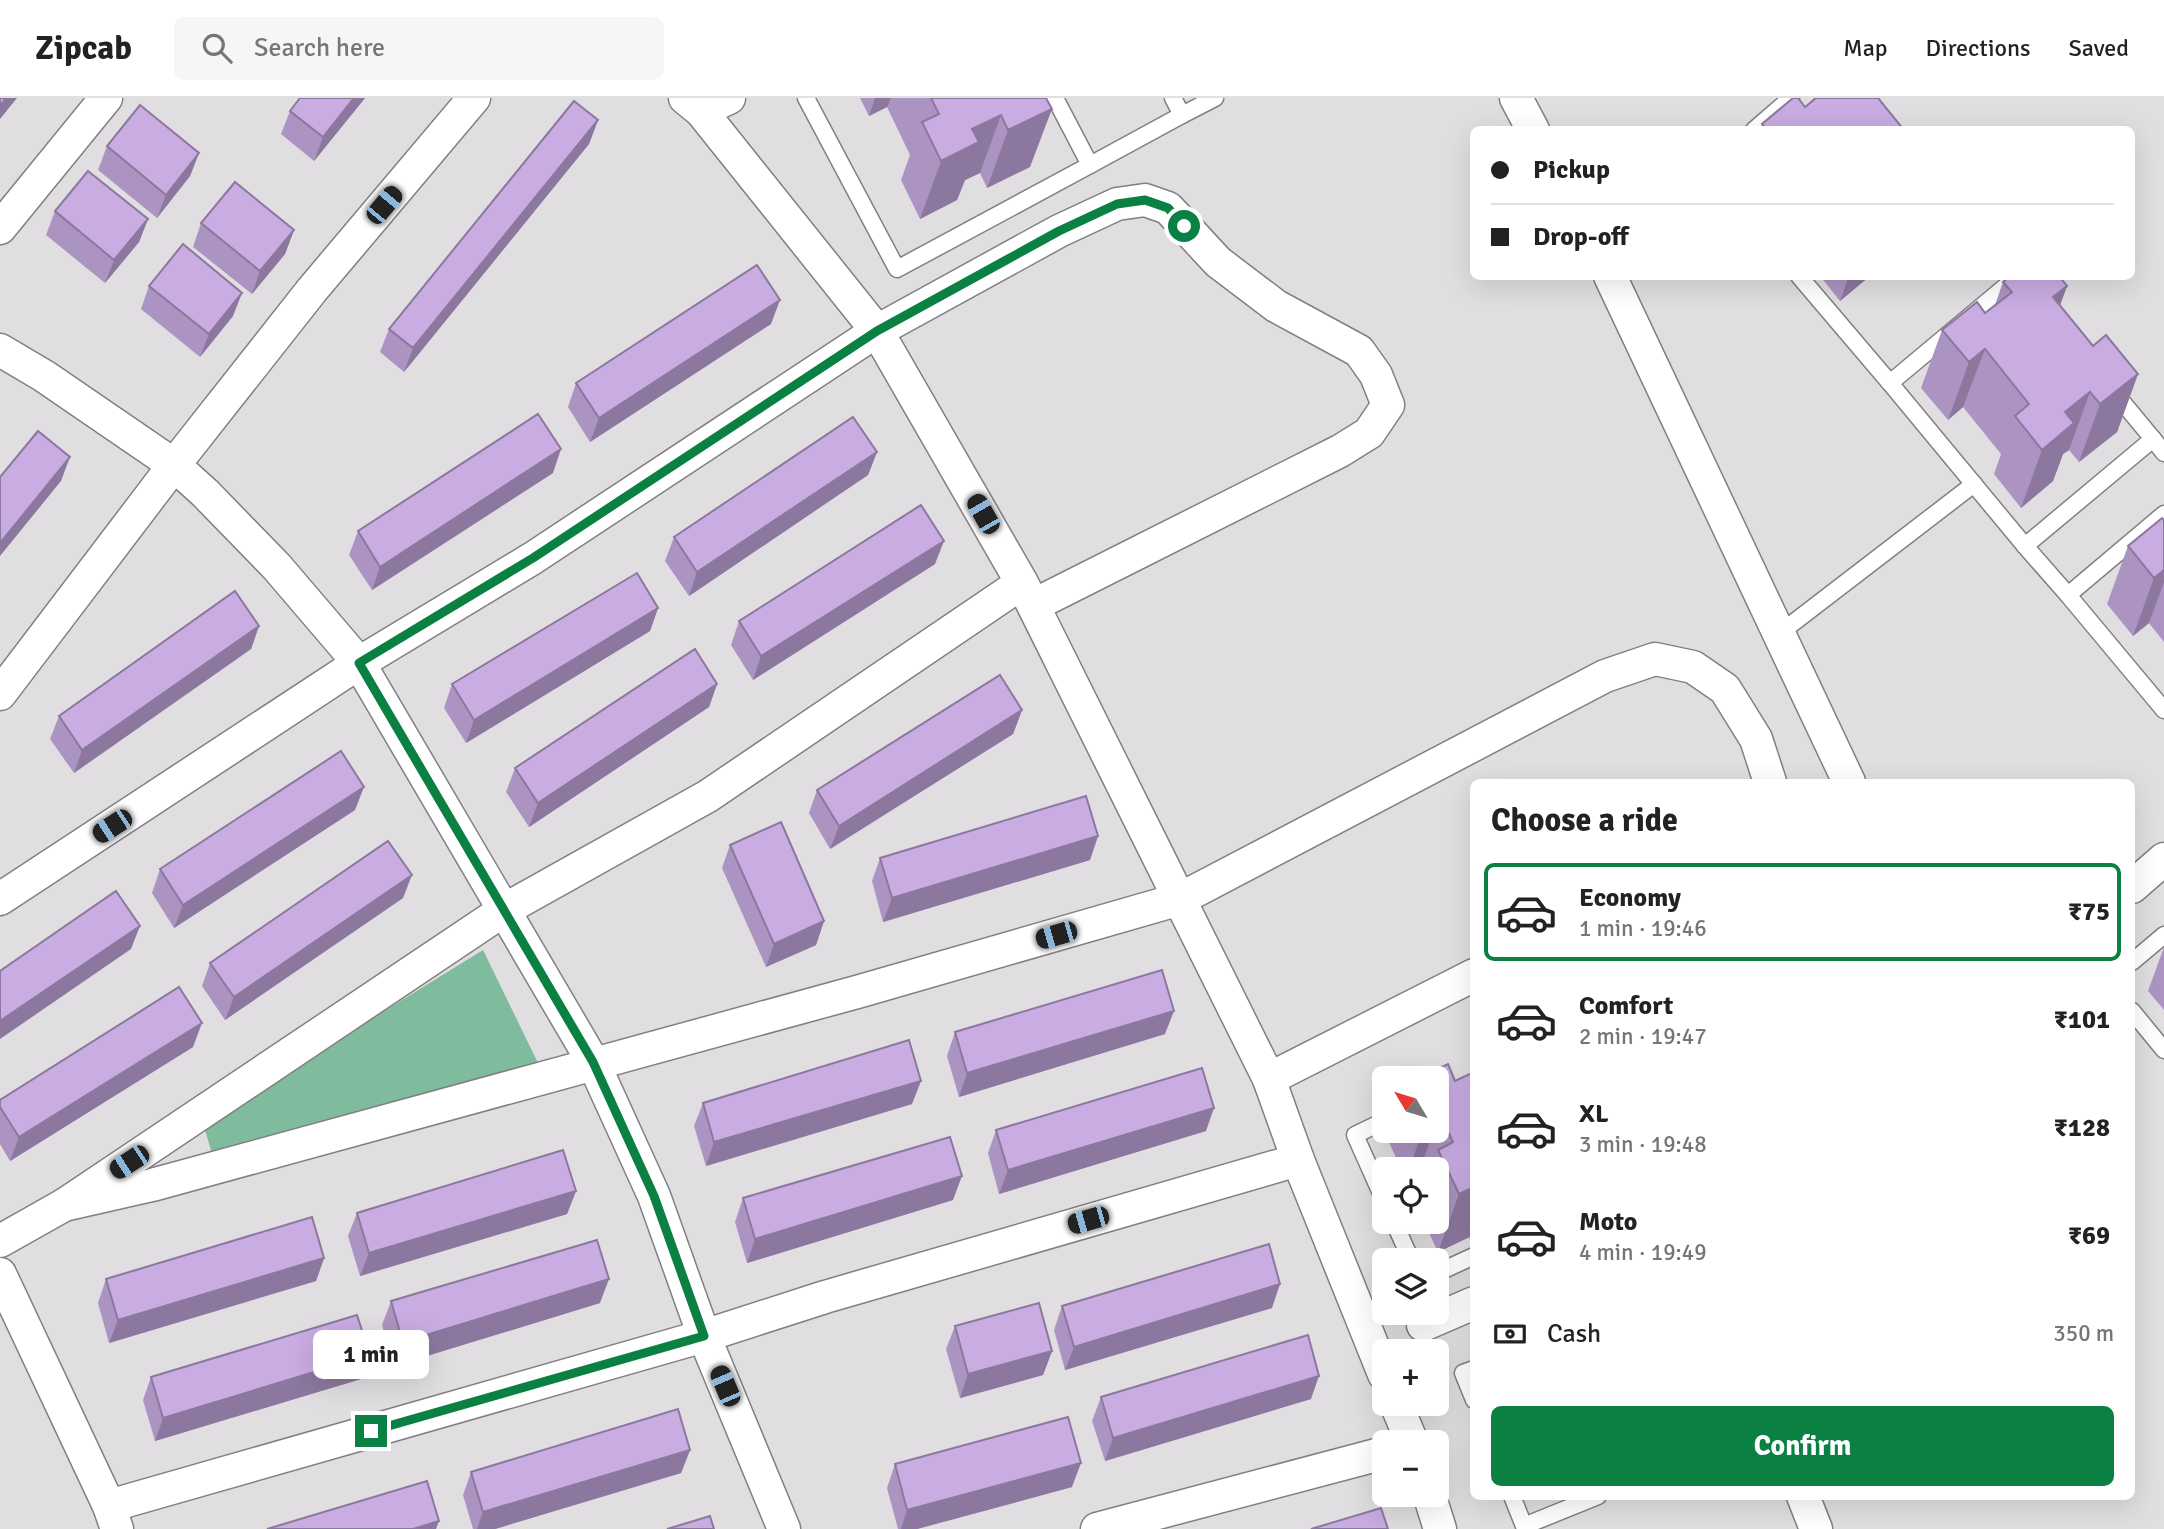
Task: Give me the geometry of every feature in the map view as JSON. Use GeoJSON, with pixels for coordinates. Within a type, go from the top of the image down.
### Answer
{"type":"FeatureCollection","features":[{"type":"Feature","properties":{"kind":"street"},"geometry":{"type":"LineString","coordinates":[[0,228],[106,98]]}},
{"type":"Feature","properties":{"kind":"street"},"geometry":{"type":"LineString","coordinates":[[0,694],[174,465],[312,290],[474,98]]}},
{"type":"Feature","properties":{"kind":"street"},"geometry":{"type":"LineString","coordinates":[[1517,98],[1532,126]]}},
{"type":"Feature","properties":{"kind":"street"},"geometry":{"type":"LineString","coordinates":[[705,102],[877,331],[1028,594],[1269,1079],[1298,1160],[1372,1344]]}},
{"type":"Feature","properties":{"kind":"street"},"geometry":{"type":"LineString","coordinates":[[0,899],[359,663],[533,558],[877,331],[1059,231],[1117,204],[1145,200],[1168,208],[1217,262],[1276,306],[1359,351],[1376,375],[1388,405],[1369,433],[1340,451],[1028,594],[708,796],[504,910],[64,1205],[0,1241]]}},
{"type":"Feature","properties":{"kind":"street"},"geometry":{"type":"LineString","coordinates":[[1612,280],[1848,779]]}},
{"type":"Feature","properties":{"kind":"street"},"geometry":{"type":"LineString","coordinates":[[0,350],[44,376],[174,465],[277,567],[359,663],[593,1062],[654,1196],[704,1336],[784,1529]]}},
{"type":"Feature","properties":{"kind":"street"},"geometry":{"type":"LineString","coordinates":[[64,1205],[152,1185],[593,1062],[857,992],[1180,899],[1605,676],[1655,659],[1693,667],[1725,689],[1756,738],[1769,779]]}},
{"type":"Feature","properties":{"kind":"street"},"geometry":{"type":"LineString","coordinates":[[2135,884],[2164,859]]}},
{"type":"Feature","properties":{"kind":"street"},"geometry":{"type":"LineString","coordinates":[[1269,1079],[1470,977]]}},
{"type":"Feature","properties":{"kind":"street"},"geometry":{"type":"LineString","coordinates":[[0,1274],[113,1517],[825,1297],[1298,1160]]}},
{"type":"Feature","properties":{"kind":"street"},"geometry":{"type":"LineString","coordinates":[[1449,1314],[1470,1305]]}},
{"type":"Feature","properties":{"kind":"street"},"geometry":{"type":"LineString","coordinates":[[1097,1529],[1372,1456]]}},
{"type":"Feature","properties":{"kind":"street"},"geometry":{"type":"LineString","coordinates":[[1805,1500],[1816,1529]]}},
{"type":"Feature","properties":{"kind":"street"},"geometry":{"type":"LineString","coordinates":[[1433,1507],[1440,1529]]}},
{"type":"Feature","properties":{"kind":"lane"},"geometry":{"type":"LineString","coordinates":[[806,98],[897,269],[1215,98]]}},
{"type":"Feature","properties":{"kind":"lane"},"geometry":{"type":"LineString","coordinates":[[1055,98],[1090,165]]}},
{"type":"Feature","properties":{"kind":"lane"},"geometry":{"type":"LineString","coordinates":[[1173,98],[1182,115]]}},
{"type":"Feature","properties":{"kind":"lane"},"geometry":{"type":"LineString","coordinates":[[1759,126],[1791,98]]}},
{"type":"Feature","properties":{"kind":"lane"},"geometry":{"type":"LineString","coordinates":[[1803,280],[2164,710]]}},
{"type":"Feature","properties":{"kind":"lane"},"geometry":{"type":"LineString","coordinates":[[1890,383],[2013,280]]}},
{"type":"Feature","properties":{"kind":"lane"},"geometry":{"type":"LineString","coordinates":[[2021,280],[2164,453]]}},
{"type":"Feature","properties":{"kind":"lane"},"geometry":{"type":"LineString","coordinates":[[2025,546],[2153,439]]}},
{"type":"Feature","properties":{"kind":"lane"},"geometry":{"type":"LineString","coordinates":[[1780,633],[1974,484]]}},
{"type":"Feature","properties":{"kind":"lane"},"geometry":{"type":"LineString","coordinates":[[2068,595],[2164,514]]}},
{"type":"Feature","properties":{"kind":"lane"},"geometry":{"type":"LineString","coordinates":[[2135,959],[2164,935]]}},
{"type":"Feature","properties":{"kind":"lane"},"geometry":{"type":"LineString","coordinates":[[2135,1016],[2164,1051]]}},
{"type":"Feature","properties":{"kind":"lane"},"geometry":{"type":"LineString","coordinates":[[1372,1127],[1355,1135],[1372,1173]]}},
{"type":"Feature","properties":{"kind":"lane"},"geometry":{"type":"LineString","coordinates":[[1449,1267],[1470,1258]]}},
{"type":"Feature","properties":{"kind":"lane"},"geometry":{"type":"LineString","coordinates":[[1470,1370],[1463,1373],[1470,1390]]}},
{"type":"Feature","properties":{"kind":"lane"},"geometry":{"type":"LineString","coordinates":[[1514,1500],[1524,1526],[1588,1500]]}},
{"type":"Feature","properties":{"kind":"green space"},"geometry":{"type":"Polygon","coordinates":[[[483,950],[539,1065],[212,1154],[203,1123],[483,950]]]}},
{"type":"Feature","properties":{"kind":"building"},"geometry":{"type":"Polygon","coordinates":[[[300,98],[354,98],[323,137],[290,111],[300,98]]]}},
{"type":"Feature","properties":{"kind":"building"},"geometry":{"type":"Polygon","coordinates":[[[931,98],[1046,98],[1052,109],[1008,130],[1001,115],[972,129],[979,142],[941,161],[922,122],[939,114],[931,98]]]}},
{"type":"Feature","properties":{"kind":"building"},"geometry":{"type":"Polygon","coordinates":[[[1793,98],[1798,98],[1805,107],[1816,98],[1878,98],[1901,126],[1764,126],[1762,124],[1793,98]]]}},
{"type":"Feature","properties":{"kind":"building"},"geometry":{"type":"Polygon","coordinates":[[[574,101],[598,120],[413,348],[389,329],[574,101]]]}},
{"type":"Feature","properties":{"kind":"building"},"geometry":{"type":"Polygon","coordinates":[[[140,105],[199,153],[166,195],[107,146],[140,105]]]}},
{"type":"Feature","properties":{"kind":"building"},"geometry":{"type":"Polygon","coordinates":[[[88,171],[148,219],[114,260],[55,211],[88,171]]]}},
{"type":"Feature","properties":{"kind":"building"},"geometry":{"type":"Polygon","coordinates":[[[235,182],[294,230],[260,271],[201,223],[235,182]]]}},
{"type":"Feature","properties":{"kind":"building"},"geometry":{"type":"Polygon","coordinates":[[[183,244],[242,293],[209,334],[149,286],[183,244]]]}},
{"type":"Feature","properties":{"kind":"building"},"geometry":{"type":"Polygon","coordinates":[[[757,265],[780,300],[599,418],[576,383],[757,265]]]}},
{"type":"Feature","properties":{"kind":"building"},"geometry":{"type":"Polygon","coordinates":[[[2062,280],[2067,286],[2053,297],[2093,346],[2106,335],[2138,374],[2100,404],[2090,392],[2065,412],[2074,423],[2042,450],[2015,416],[2029,404],[1985,349],[1969,362],[1942,330],[1977,302],[1985,313],[2012,292],[2003,282],[2062,280]]]}},
{"type":"Feature","properties":{"kind":"building"},"geometry":{"type":"Polygon","coordinates":[[[538,414],[561,449],[380,567],[358,531],[538,414]]]}},
{"type":"Feature","properties":{"kind":"building"},"geometry":{"type":"Polygon","coordinates":[[[853,417],[877,452],[697,572],[674,537],[853,417]]]}},
{"type":"Feature","properties":{"kind":"building"},"geometry":{"type":"Polygon","coordinates":[[[38,431],[70,457],[0,543],[0,477],[38,431]]]}},
{"type":"Feature","properties":{"kind":"building"},"geometry":{"type":"Polygon","coordinates":[[[921,505],[944,541],[761,656],[739,621],[921,505]]]}},
{"type":"Feature","properties":{"kind":"building"},"geometry":{"type":"Polygon","coordinates":[[[2162,518],[2164,570],[2154,578],[2128,546],[2162,518]]]}},
{"type":"Feature","properties":{"kind":"building"},"geometry":{"type":"Polygon","coordinates":[[[637,573],[658,608],[474,720],[452,684],[637,573]]]}},
{"type":"Feature","properties":{"kind":"building"},"geometry":{"type":"Polygon","coordinates":[[[235,591],[259,626],[82,750],[59,716],[235,591]]]}},
{"type":"Feature","properties":{"kind":"building"},"geometry":{"type":"Polygon","coordinates":[[[695,649],[717,684],[538,803],[515,768],[695,649]]]}},
{"type":"Feature","properties":{"kind":"building"},"geometry":{"type":"Polygon","coordinates":[[[1000,675],[1022,710],[839,826],[817,790],[1000,675]]]}},
{"type":"Feature","properties":{"kind":"building"},"geometry":{"type":"Polygon","coordinates":[[[341,751],[364,787],[183,905],[160,869],[341,751]]]}},
{"type":"Feature","properties":{"kind":"building"},"geometry":{"type":"Polygon","coordinates":[[[1086,796],[1098,836],[892,898],[880,858],[1086,796]]]}},
{"type":"Feature","properties":{"kind":"building"},"geometry":{"type":"Polygon","coordinates":[[[781,822],[824,921],[774,944],[730,845],[781,822]]]}},
{"type":"Feature","properties":{"kind":"building"},"geometry":{"type":"Polygon","coordinates":[[[388,841],[412,875],[234,997],[210,963],[388,841]]]}},
{"type":"Feature","properties":{"kind":"building"},"geometry":{"type":"Polygon","coordinates":[[[116,891],[140,926],[0,1021],[0,971],[116,891]]]}},
{"type":"Feature","properties":{"kind":"building"},"geometry":{"type":"Polygon","coordinates":[[[1162,970],[1174,1011],[967,1073],[955,1032],[1162,970]]]}},
{"type":"Feature","properties":{"kind":"building"},"geometry":{"type":"Polygon","coordinates":[[[179,987],[202,1023],[19,1137],[0,1107],[0,1100],[179,987]]]}},
{"type":"Feature","properties":{"kind":"building"},"geometry":{"type":"Polygon","coordinates":[[[909,1040],[921,1081],[714,1142],[703,1103],[909,1040]]]}},
{"type":"Feature","properties":{"kind":"building"},"geometry":{"type":"Polygon","coordinates":[[[1449,1066],[1455,1081],[1470,1074],[1470,1189],[1459,1194],[1449,1173],[1449,1157],[1441,1157],[1438,1150],[1453,1142],[1449,1133],[1449,1066]]]}},
{"type":"Feature","properties":{"kind":"building"},"geometry":{"type":"Polygon","coordinates":[[[1202,1068],[1214,1108],[1008,1170],[996,1130],[1202,1068]]]}},
{"type":"Feature","properties":{"kind":"building"},"geometry":{"type":"Polygon","coordinates":[[[950,1137],[962,1176],[755,1239],[743,1198],[950,1137]]]}},
{"type":"Feature","properties":{"kind":"building"},"geometry":{"type":"Polygon","coordinates":[[[563,1150],[576,1191],[369,1253],[357,1213],[563,1150]]]}},
{"type":"Feature","properties":{"kind":"building"},"geometry":{"type":"Polygon","coordinates":[[[312,1217],[324,1258],[118,1320],[106,1279],[312,1217]]]}},
{"type":"Feature","properties":{"kind":"building"},"geometry":{"type":"Polygon","coordinates":[[[597,1240],[609,1279],[403,1342],[391,1301],[597,1240]]]}},
{"type":"Feature","properties":{"kind":"building"},"geometry":{"type":"Polygon","coordinates":[[[1269,1244],[1280,1284],[1074,1347],[1062,1306],[1269,1244]]]}},
{"type":"Feature","properties":{"kind":"building"},"geometry":{"type":"Polygon","coordinates":[[[1039,1303],[1052,1351],[968,1374],[955,1326],[1039,1303]]]}},
{"type":"Feature","properties":{"kind":"building"},"geometry":{"type":"Polygon","coordinates":[[[357,1315],[370,1355],[163,1418],[151,1377],[357,1315]]]}},
{"type":"Feature","properties":{"kind":"building"},"geometry":{"type":"Polygon","coordinates":[[[1308,1335],[1319,1376],[1113,1438],[1101,1397],[1308,1335]]]}},
{"type":"Feature","properties":{"kind":"building"},"geometry":{"type":"Polygon","coordinates":[[[678,1409],[690,1450],[483,1512],[471,1472],[678,1409]]]}},
{"type":"Feature","properties":{"kind":"building"},"geometry":{"type":"Polygon","coordinates":[[[1068,1417],[1081,1463],[907,1510],[895,1464],[1068,1417]]]}},
{"type":"Feature","properties":{"kind":"building"},"geometry":{"type":"Polygon","coordinates":[[[427,1481],[439,1521],[413,1529],[267,1529],[427,1481]]]}},
{"type":"Feature","properties":{"kind":"building"},"geometry":{"type":"Polygon","coordinates":[[[1381,1508],[1388,1529],[1311,1529],[1381,1508]]]}},
{"type":"Feature","properties":{"kind":"building"},"geometry":{"type":"Polygon","coordinates":[[[710,1516],[714,1529],[667,1529],[710,1516]]]}},
{"type":"Feature","properties":{"kind":"route"},"geometry":{"type":"LineString","coordinates":[[371,1431],[704,1336],[654,1196],[593,1062],[359,663],[533,558],[877,331],[1059,231],[1117,204],[1145,200],[1168,208],[1184,226]]}}]}
